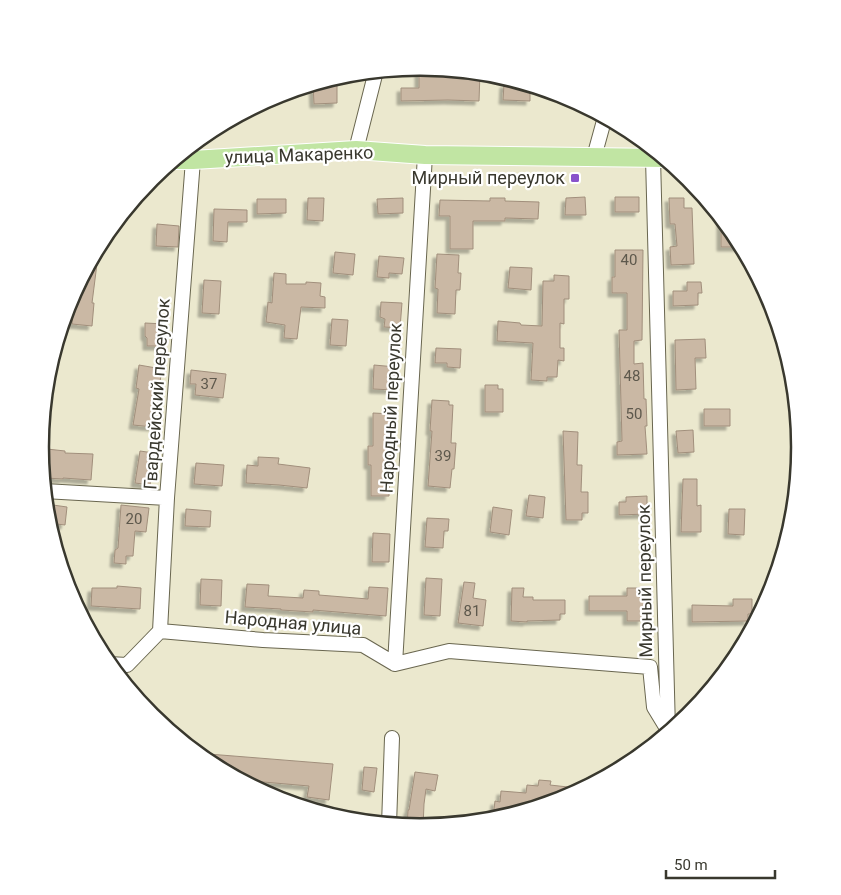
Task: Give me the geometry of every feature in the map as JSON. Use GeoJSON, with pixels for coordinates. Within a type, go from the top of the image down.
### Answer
{"type":"FeatureCollection","features":[{"type":"Feature","properties":{"kind":"main road","name":"улица Макаренко"},"geometry":{"type":"LineString","coordinates":[[185,160],[356,150],[425,155],[653,158]]}},
{"type":"Feature","properties":{"kind":"street"},"geometry":{"type":"LineString","coordinates":[[356,150],[374,79]]}},
{"type":"Feature","properties":{"kind":"street"},"geometry":{"type":"LineString","coordinates":[[594,157],[603,124]]}},
{"type":"Feature","properties":{"kind":"street","name":"Народный переулок"},"geometry":{"type":"LineString","coordinates":[[395,664],[425,155]]}},
{"type":"Feature","properties":{"kind":"street","name":"Гвардейский переулок"},"geometry":{"type":"LineString","coordinates":[[160,631],[168,498],[194,160]]}},
{"type":"Feature","properties":{"kind":"street","name":"Мирный переулок"},"geometry":{"type":"LineString","coordinates":[[659,163],[670,723]]}},
{"type":"Feature","properties":{"kind":"street"},"geometry":{"type":"LineString","coordinates":[[52,491],[168,498]]}},
{"type":"Feature","properties":{"kind":"street"},"geometry":{"type":"LineString","coordinates":[[119,665],[127,665],[160,631]]}},
{"type":"Feature","properties":{"kind":"street","name":"Народная улица"},"geometry":{"type":"LineString","coordinates":[[160,631],[263,640],[363,645],[395,664]]}},
{"type":"Feature","properties":{"kind":"street"},"geometry":{"type":"LineString","coordinates":[[395,664],[450,651],[650,667],[654,707],[667,726]]}},
{"type":"Feature","properties":{"kind":"street"},"geometry":{"type":"LineString","coordinates":[[389,817],[392,738]]}},
{"type":"Feature","properties":{"kind":"building"},"geometry":{"type":"Polygon","coordinates":[[[419,76],[480,81],[479,101],[401,101],[401,88],[419,88],[419,76]]]}},
{"type":"Feature","properties":{"kind":"building"},"geometry":{"type":"Polygon","coordinates":[[[337,85],[337,103],[314,104],[313,91],[337,85]]]}},
{"type":"Feature","properties":{"kind":"building"},"geometry":{"type":"Polygon","coordinates":[[[504,85],[530,92],[530,101],[503,100],[504,85]]]}},
{"type":"Feature","properties":{"kind":"building"},"geometry":{"type":"Polygon","coordinates":[[[585,197],[586,215],[565,215],[566,198],[585,197]]]}},
{"type":"Feature","properties":{"kind":"building"},"geometry":{"type":"Polygon","coordinates":[[[615,197],[639,197],[639,212],[615,212],[615,197]]]}},
{"type":"Feature","properties":{"kind":"building"},"geometry":{"type":"Polygon","coordinates":[[[308,198],[324,198],[323,221],[307,220],[308,198]]]}},
{"type":"Feature","properties":{"kind":"building"},"geometry":{"type":"Polygon","coordinates":[[[403,198],[403,213],[378,214],[377,199],[403,198]]]}},
{"type":"Feature","properties":{"kind":"building"},"geometry":{"type":"Polygon","coordinates":[[[490,198],[505,198],[505,201],[539,202],[538,219],[505,218],[505,221],[473,221],[473,249],[450,249],[450,216],[439,216],[440,200],[490,201],[490,198]]]}},
{"type":"Feature","properties":{"kind":"building"},"geometry":{"type":"Polygon","coordinates":[[[669,198],[684,198],[684,208],[692,208],[694,264],[671,265],[670,247],[677,246],[675,224],[670,224],[669,198]]]}},
{"type":"Feature","properties":{"kind":"building"},"geometry":{"type":"Polygon","coordinates":[[[257,199],[286,199],[286,213],[257,214],[257,199]]]}},
{"type":"Feature","properties":{"kind":"building"},"geometry":{"type":"Polygon","coordinates":[[[214,209],[247,210],[247,222],[228,222],[227,242],[213,241],[214,209]]]}},
{"type":"Feature","properties":{"kind":"building"},"geometry":{"type":"Polygon","coordinates":[[[157,224],[179,226],[178,247],[156,246],[157,224]]]}},
{"type":"Feature","properties":{"kind":"building"},"geometry":{"type":"Polygon","coordinates":[[[721,229],[733,247],[721,247],[721,229]]]}},
{"type":"Feature","properties":{"kind":"building"},"geometry":{"type":"Polygon","coordinates":[[[615,250],[643,250],[642,340],[634,341],[634,364],[643,363],[647,454],[617,455],[617,442],[622,441],[619,330],[627,330],[627,293],[612,293],[612,277],[615,277],[615,250]]]}},
{"type":"Feature","properties":{"kind":"building"},"geometry":{"type":"Polygon","coordinates":[[[335,252],[355,254],[353,275],[333,273],[335,252]]]}},
{"type":"Feature","properties":{"kind":"building"},"geometry":{"type":"Polygon","coordinates":[[[437,254],[459,255],[458,273],[461,273],[460,290],[456,290],[455,314],[437,313],[438,289],[435,288],[437,254]]]}},
{"type":"Feature","properties":{"kind":"building"},"geometry":{"type":"Polygon","coordinates":[[[379,256],[404,258],[402,274],[389,273],[389,278],[377,277],[379,256]]]}},
{"type":"Feature","properties":{"kind":"building"},"geometry":{"type":"Polygon","coordinates":[[[97,266],[92,303],[94,303],[92,326],[72,324],[77,305],[97,266]]]}},
{"type":"Feature","properties":{"kind":"building"},"geometry":{"type":"Polygon","coordinates":[[[510,267],[532,268],[531,290],[508,288],[510,267]]]}},
{"type":"Feature","properties":{"kind":"building"},"geometry":{"type":"Polygon","coordinates":[[[274,273],[286,274],[286,284],[321,283],[320,296],[325,297],[325,308],[301,307],[297,339],[284,338],[285,325],[266,322],[268,302],[272,303],[274,273]]]}},
{"type":"Feature","properties":{"kind":"building"},"geometry":{"type":"Polygon","coordinates":[[[554,275],[569,276],[569,299],[564,299],[564,324],[560,323],[560,348],[564,348],[564,361],[558,360],[557,377],[547,377],[547,381],[531,380],[533,343],[497,341],[498,321],[542,326],[543,281],[554,281],[554,275]]]}},
{"type":"Feature","properties":{"kind":"building"},"geometry":{"type":"Polygon","coordinates":[[[204,280],[221,281],[219,314],[202,313],[204,280]]]}},
{"type":"Feature","properties":{"kind":"building"},"geometry":{"type":"Polygon","coordinates":[[[687,282],[701,282],[702,293],[698,293],[698,305],[673,306],[673,291],[687,291],[687,282]]]}},
{"type":"Feature","properties":{"kind":"building"},"geometry":{"type":"Polygon","coordinates":[[[381,302],[402,303],[400,328],[384,327],[385,319],[380,317],[381,302]]]}},
{"type":"Feature","properties":{"kind":"building"},"geometry":{"type":"Polygon","coordinates":[[[332,319],[348,320],[346,346],[330,345],[332,319]]]}},
{"type":"Feature","properties":{"kind":"building"},"geometry":{"type":"Polygon","coordinates":[[[145,323],[165,324],[164,346],[147,346],[145,323]]]}},
{"type":"Feature","properties":{"kind":"building"},"geometry":{"type":"Polygon","coordinates":[[[705,339],[706,358],[695,358],[696,389],[676,390],[675,340],[705,339]]]}},
{"type":"Feature","properties":{"kind":"building"},"geometry":{"type":"Polygon","coordinates":[[[436,348],[461,349],[460,368],[447,367],[447,363],[435,363],[436,348]]]}},
{"type":"Feature","properties":{"kind":"building"},"geometry":{"type":"Polygon","coordinates":[[[139,365],[162,369],[153,427],[133,425],[139,389],[136,388],[139,365]]]}},
{"type":"Feature","properties":{"kind":"building"},"geometry":{"type":"Polygon","coordinates":[[[374,365],[396,367],[394,390],[373,389],[374,365]]]}},
{"type":"Feature","properties":{"kind":"building"},"geometry":{"type":"Polygon","coordinates":[[[191,370],[226,374],[223,398],[195,395],[196,384],[190,384],[191,370]]]}},
{"type":"Feature","properties":{"kind":"building"},"geometry":{"type":"Polygon","coordinates":[[[485,385],[498,385],[498,389],[503,389],[503,412],[485,412],[485,385]]]}},
{"type":"Feature","properties":{"kind":"building"},"geometry":{"type":"Polygon","coordinates":[[[432,400],[449,401],[449,405],[453,405],[451,443],[456,443],[450,488],[428,486],[432,400]]]}},
{"type":"Feature","properties":{"kind":"building"},"geometry":{"type":"Polygon","coordinates":[[[704,409],[730,409],[730,426],[704,426],[704,409]]]}},
{"type":"Feature","properties":{"kind":"building"},"geometry":{"type":"Polygon","coordinates":[[[373,413],[393,414],[389,496],[371,496],[371,465],[368,465],[368,446],[373,446],[373,413]]]}},
{"type":"Feature","properties":{"kind":"building"},"geometry":{"type":"Polygon","coordinates":[[[693,430],[694,452],[678,453],[676,431],[693,430]]]}},
{"type":"Feature","properties":{"kind":"building"},"geometry":{"type":"Polygon","coordinates":[[[563,431],[578,432],[577,465],[582,465],[581,492],[588,492],[588,513],[582,513],[582,520],[566,520],[563,431]]]}},
{"type":"Feature","properties":{"kind":"building"},"geometry":{"type":"Polygon","coordinates":[[[49,449],[65,451],[65,453],[93,454],[91,480],[51,478],[49,449]]]}},
{"type":"Feature","properties":{"kind":"building"},"geometry":{"type":"Polygon","coordinates":[[[140,451],[154,453],[150,485],[135,483],[140,451]]]}},
{"type":"Feature","properties":{"kind":"building"},"geometry":{"type":"Polygon","coordinates":[[[258,457],[279,458],[278,464],[310,468],[307,488],[246,483],[247,465],[258,466],[258,457]]]}},
{"type":"Feature","properties":{"kind":"building"},"geometry":{"type":"Polygon","coordinates":[[[196,463],[224,465],[222,486],[194,484],[196,463]]]}},
{"type":"Feature","properties":{"kind":"building"},"geometry":{"type":"Polygon","coordinates":[[[683,479],[697,479],[697,506],[701,505],[701,532],[681,532],[683,479]]]}},
{"type":"Feature","properties":{"kind":"building"},"geometry":{"type":"Polygon","coordinates":[[[529,495],[545,497],[543,518],[526,516],[529,495]]]}},
{"type":"Feature","properties":{"kind":"building"},"geometry":{"type":"Polygon","coordinates":[[[647,496],[647,514],[619,515],[619,502],[626,502],[626,497],[647,496]]]}},
{"type":"Feature","properties":{"kind":"building"},"geometry":{"type":"Polygon","coordinates":[[[54,505],[67,507],[65,525],[57,524],[54,505]]]}},
{"type":"Feature","properties":{"kind":"building"},"geometry":{"type":"Polygon","coordinates":[[[121,505],[149,508],[146,532],[135,531],[133,556],[126,556],[126,564],[114,563],[115,550],[118,548],[121,505]]]}},
{"type":"Feature","properties":{"kind":"building"},"geometry":{"type":"Polygon","coordinates":[[[493,507],[512,510],[509,535],[490,532],[493,507]]]}},
{"type":"Feature","properties":{"kind":"building"},"geometry":{"type":"Polygon","coordinates":[[[186,509],[211,511],[210,527],[185,526],[186,509]]]}},
{"type":"Feature","properties":{"kind":"building"},"geometry":{"type":"Polygon","coordinates":[[[729,509],[745,509],[744,535],[728,534],[729,509]]]}},
{"type":"Feature","properties":{"kind":"building"},"geometry":{"type":"Polygon","coordinates":[[[427,518],[449,519],[448,531],[444,531],[443,548],[425,547],[427,518]]]}},
{"type":"Feature","properties":{"kind":"building"},"geometry":{"type":"Polygon","coordinates":[[[373,533],[390,534],[389,562],[372,562],[373,533]]]}},
{"type":"Feature","properties":{"kind":"building"},"geometry":{"type":"Polygon","coordinates":[[[426,578],[442,579],[440,616],[424,615],[426,578]]]}},
{"type":"Feature","properties":{"kind":"building"},"geometry":{"type":"Polygon","coordinates":[[[201,579],[222,580],[221,606],[200,605],[201,579]]]}},
{"type":"Feature","properties":{"kind":"building"},"geometry":{"type":"Polygon","coordinates":[[[464,582],[475,583],[473,598],[486,600],[483,626],[458,623],[464,582]]]}},
{"type":"Feature","properties":{"kind":"building"},"geometry":{"type":"Polygon","coordinates":[[[247,584],[269,585],[268,596],[303,598],[304,590],[319,591],[319,595],[368,599],[369,587],[388,588],[386,616],[245,607],[247,584]]]}},
{"type":"Feature","properties":{"kind":"building"},"geometry":{"type":"Polygon","coordinates":[[[117,586],[141,588],[140,609],[91,606],[92,588],[117,588],[117,586]]]}},
{"type":"Feature","properties":{"kind":"building"},"geometry":{"type":"Polygon","coordinates":[[[512,588],[524,588],[523,597],[533,597],[533,600],[565,600],[565,614],[560,614],[560,620],[511,621],[512,588]]]}},
{"type":"Feature","properties":{"kind":"building"},"geometry":{"type":"Polygon","coordinates":[[[627,588],[640,588],[640,598],[646,598],[646,613],[642,613],[642,621],[627,621],[627,611],[589,611],[589,596],[627,596],[627,588]]]}},
{"type":"Feature","properties":{"kind":"building"},"geometry":{"type":"Polygon","coordinates":[[[733,599],[752,599],[752,614],[748,614],[748,621],[692,622],[692,605],[733,606],[733,599]]]}},
{"type":"Feature","properties":{"kind":"building"},"geometry":{"type":"Polygon","coordinates":[[[210,754],[333,764],[329,800],[307,797],[309,786],[257,781],[210,754]]]}},
{"type":"Feature","properties":{"kind":"building"},"geometry":{"type":"Polygon","coordinates":[[[364,767],[377,768],[374,792],[362,790],[364,767]]]}},
{"type":"Feature","properties":{"kind":"building"},"geometry":{"type":"Polygon","coordinates":[[[415,772],[438,775],[435,791],[426,789],[423,819],[408,818],[415,772]]]}},
{"type":"Feature","properties":{"kind":"building"},"geometry":{"type":"Polygon","coordinates":[[[539,780],[551,781],[550,785],[571,787],[540,800],[494,812],[495,801],[500,802],[501,791],[526,793],[527,785],[538,786],[539,780]]]}},
{"type":"Feature","properties":{"kind":"place","name":"Мирный переулок"},"geometry":{"type":"Point","coordinates":[575,178]}}]}
